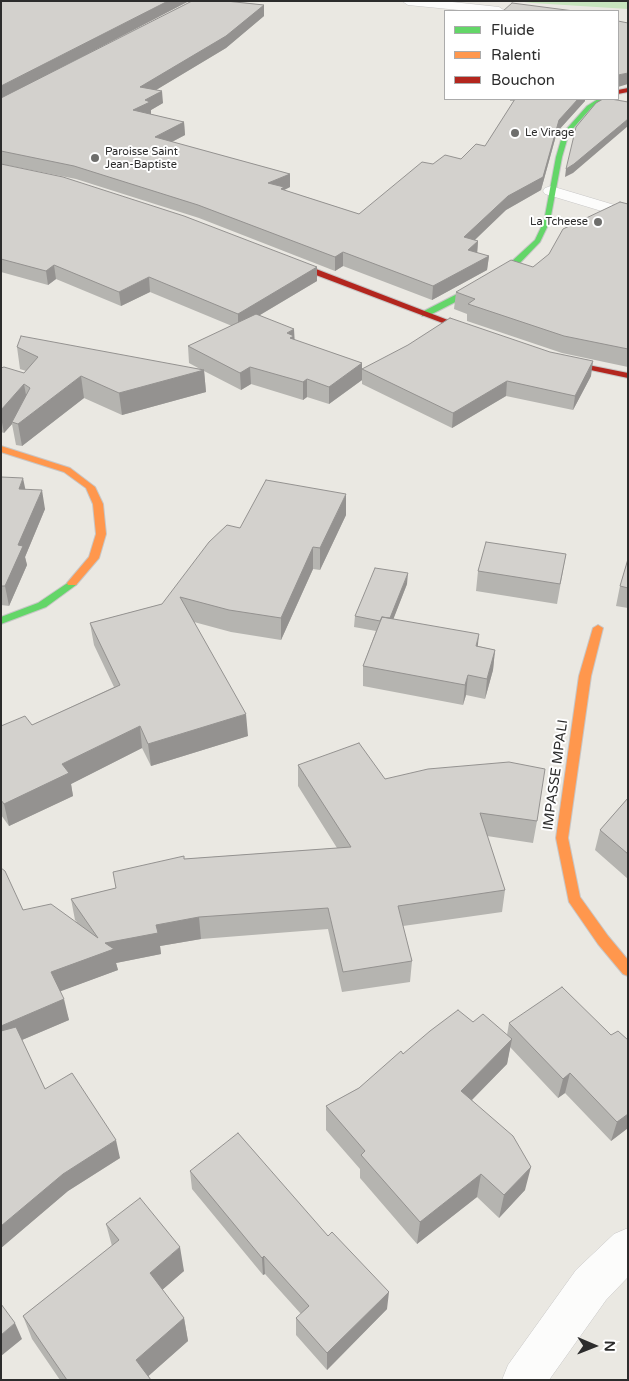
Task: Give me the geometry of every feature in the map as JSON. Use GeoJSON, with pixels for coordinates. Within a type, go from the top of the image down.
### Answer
{"type":"FeatureCollection","features":[{"type":"Feature","properties":{"kind":"street"},"geometry":{"type":"LineString","coordinates":[[408,1],[490,10]]}},
{"type":"Feature","properties":{"kind":"street"},"geometry":{"type":"LineString","coordinates":[[425,314],[470,291],[514,264],[538,241],[547,221],[551,191],[561,145],[566,133],[589,107],[600,100]]}},
{"type":"Feature","properties":{"kind":"street"},"geometry":{"type":"LineString","coordinates":[[551,191],[628,214]]}},
{"type":"Feature","properties":{"kind":"street"},"geometry":{"type":"LineString","coordinates":[[272,255],[490,338]]}},
{"type":"Feature","properties":{"kind":"street"},"geometry":{"type":"LineString","coordinates":[[542,355],[628,376]]}},
{"type":"Feature","properties":{"kind":"street"},"geometry":{"type":"LineString","coordinates":[[1,449],[67,470],[90,487],[98,504],[101,534],[94,558],[74,581],[42,605],[1,621]]}},
{"type":"Feature","properties":{"kind":"street","name":"IMPASSE MPALI"},"geometry":{"type":"LineString","coordinates":[[598,628],[585,676],[562,838],[574,898],[603,940],[628,970]]}},
{"type":"Feature","properties":{"kind":"street"},"geometry":{"type":"LineString","coordinates":[[523,1380],[591,1285],[628,1248]]}},
{"type":"Feature","properties":{"kind":"green space"},"geometry":{"type":"Polygon","coordinates":[[[516,1],[628,1],[628,9],[533,3],[516,1]]]}},
{"type":"Feature","properties":{"kind":"building"},"geometry":{"type":"Polygon","coordinates":[[[1,1],[168,1],[1,86],[1,1]]]}},
{"type":"Feature","properties":{"kind":"building"},"geometry":{"type":"Polygon","coordinates":[[[192,1],[226,1],[264,5],[226,36],[140,87],[162,91],[145,100],[150,102],[133,110],[184,122],[155,137],[290,174],[268,183],[359,214],[422,162],[433,164],[445,155],[461,159],[476,144],[485,146],[514,100],[577,100],[559,120],[543,177],[508,196],[464,237],[478,241],[468,250],[489,256],[433,286],[343,252],[335,257],[198,205],[74,166],[1,151],[1,98],[192,1]]]}},
{"type":"Feature","properties":{"kind":"building"},"geometry":{"type":"Polygon","coordinates":[[[512,3],[566,10],[504,10],[512,3]]]}},
{"type":"Feature","properties":{"kind":"building"},"geometry":{"type":"Polygon","coordinates":[[[619,21],[628,23],[628,73],[619,75],[619,21]]]}},
{"type":"Feature","properties":{"kind":"building"},"geometry":{"type":"Polygon","coordinates":[[[601,100],[628,102],[628,119],[566,169],[576,127],[596,103],[601,100]]]}},
{"type":"Feature","properties":{"kind":"building"},"geometry":{"type":"Polygon","coordinates":[[[1,164],[63,177],[184,216],[317,267],[238,314],[149,277],[119,292],[54,265],[46,271],[1,259],[1,164]]]}},
{"type":"Feature","properties":{"kind":"building"},"geometry":{"type":"Polygon","coordinates":[[[620,202],[628,204],[628,349],[564,336],[468,304],[475,299],[456,292],[511,260],[533,267],[549,254],[563,229],[620,202]]]}},
{"type":"Feature","properties":{"kind":"building"},"geometry":{"type":"Polygon","coordinates":[[[256,314],[294,329],[287,333],[294,336],[290,338],[362,363],[329,387],[307,379],[303,382],[250,367],[240,373],[188,346],[256,314]]]}},
{"type":"Feature","properties":{"kind":"building"},"geometry":{"type":"Polygon","coordinates":[[[450,318],[550,352],[593,361],[575,396],[507,381],[453,413],[362,369],[408,345],[450,318]]]}},
{"type":"Feature","properties":{"kind":"building"},"geometry":{"type":"Polygon","coordinates":[[[21,336],[204,370],[119,393],[81,376],[18,424],[12,422],[30,388],[24,384],[1,410],[1,368],[4,367],[24,373],[38,357],[17,347],[21,336]]]}},
{"type":"Feature","properties":{"kind":"building"},"geometry":{"type":"Polygon","coordinates":[[[1,477],[23,478],[19,489],[42,490],[18,545],[23,546],[5,586],[1,586],[1,477]]]}},
{"type":"Feature","properties":{"kind":"building"},"geometry":{"type":"Polygon","coordinates":[[[266,480],[346,494],[320,548],[313,547],[281,618],[229,610],[180,597],[246,714],[148,744],[140,726],[62,764],[69,773],[4,804],[1,800],[1,726],[25,716],[32,725],[120,685],[90,623],[162,604],[209,542],[227,525],[240,528],[266,480]]]}},
{"type":"Feature","properties":{"kind":"building"},"geometry":{"type":"Polygon","coordinates":[[[486,542],[566,554],[560,584],[478,571],[486,542]]]}},
{"type":"Feature","properties":{"kind":"building"},"geometry":{"type":"Polygon","coordinates":[[[628,559],[628,588],[620,586],[628,559]]]}},
{"type":"Feature","properties":{"kind":"building"},"geometry":{"type":"Polygon","coordinates":[[[375,568],[408,573],[390,618],[382,617],[380,621],[355,616],[375,568]]]}},
{"type":"Feature","properties":{"kind":"building"},"geometry":{"type":"Polygon","coordinates":[[[382,617],[479,634],[476,646],[495,650],[487,679],[468,675],[465,685],[363,666],[382,617]]]}},
{"type":"Feature","properties":{"kind":"building"},"geometry":{"type":"Polygon","coordinates":[[[359,743],[385,779],[428,769],[509,762],[545,769],[537,821],[480,813],[505,890],[398,906],[412,961],[343,972],[328,908],[199,917],[156,925],[158,933],[105,943],[114,949],[51,972],[64,999],[1,1026],[1,868],[5,871],[23,910],[51,904],[98,938],[71,899],[116,888],[113,872],[184,856],[184,859],[351,847],[298,765],[359,743]]]}},
{"type":"Feature","properties":{"kind":"building"},"geometry":{"type":"Polygon","coordinates":[[[628,798],[628,854],[600,830],[628,798]]]}},
{"type":"Feature","properties":{"kind":"building"},"geometry":{"type":"Polygon","coordinates":[[[562,987],[611,1035],[618,1031],[628,1040],[628,1114],[617,1122],[570,1073],[563,1079],[509,1023],[562,987]]]}},
{"type":"Feature","properties":{"kind":"building"},"geometry":{"type":"Polygon","coordinates":[[[458,1010],[473,1022],[483,1014],[512,1039],[461,1091],[513,1136],[531,1167],[504,1195],[481,1174],[420,1222],[361,1155],[365,1151],[326,1106],[359,1088],[401,1051],[403,1054],[458,1010]]]}},
{"type":"Feature","properties":{"kind":"building"},"geometry":{"type":"Polygon","coordinates":[[[16,1027],[45,1089],[72,1073],[116,1140],[63,1174],[1,1226],[1,1031],[16,1027]]]}},
{"type":"Feature","properties":{"kind":"building"},"geometry":{"type":"Polygon","coordinates":[[[238,1133],[328,1236],[332,1232],[389,1292],[327,1353],[296,1318],[309,1306],[264,1256],[262,1258],[190,1171],[238,1133]]]}},
{"type":"Feature","properties":{"kind":"building"},"geometry":{"type":"Polygon","coordinates":[[[140,1198],[180,1247],[150,1273],[184,1318],[136,1360],[151,1380],[67,1380],[23,1316],[119,1240],[106,1224],[140,1198]]]}},
{"type":"Feature","properties":{"kind":"building"},"geometry":{"type":"Polygon","coordinates":[[[1,1304],[15,1323],[1,1335],[1,1304]]]}},
{"type":"Feature","properties":{"kind":"traffic: fast"},"geometry":{"type":"LineString","coordinates":[[425,314],[470,291],[514,264],[538,241],[547,221],[559,157],[566,133],[589,107],[600,100]]}},
{"type":"Feature","properties":{"kind":"traffic: fast"},"geometry":{"type":"LineString","coordinates":[[1,621],[42,605],[72,583]]}},
{"type":"Feature","properties":{"kind":"traffic: slow"},"geometry":{"type":"LineString","coordinates":[[1,449],[67,470],[90,487],[98,504],[101,534],[94,558],[72,583]]}},
{"type":"Feature","properties":{"kind":"traffic: slow"},"geometry":{"type":"LineString","coordinates":[[598,628],[585,676],[562,838],[574,898],[603,940],[628,970]]}},
{"type":"Feature","properties":{"kind":"traffic: jam"},"geometry":{"type":"LineString","coordinates":[[619,92],[628,90]]}},
{"type":"Feature","properties":{"kind":"traffic: jam"},"geometry":{"type":"LineString","coordinates":[[282,259],[480,334]]}},
{"type":"Feature","properties":{"kind":"traffic: jam"},"geometry":{"type":"LineString","coordinates":[[556,360],[628,376]]}},
{"type":"Feature","properties":{"kind":"place","name":"Le Virage"},"geometry":{"type":"Point","coordinates":[515,133]}},
{"type":"Feature","properties":{"kind":"place","name":"Paroisse Saint Jean-Baptiste"},"geometry":{"type":"Point","coordinates":[95,158]}},
{"type":"Feature","properties":{"kind":"place","name":"La Tcheese"},"geometry":{"type":"Point","coordinates":[598,222]}}]}
